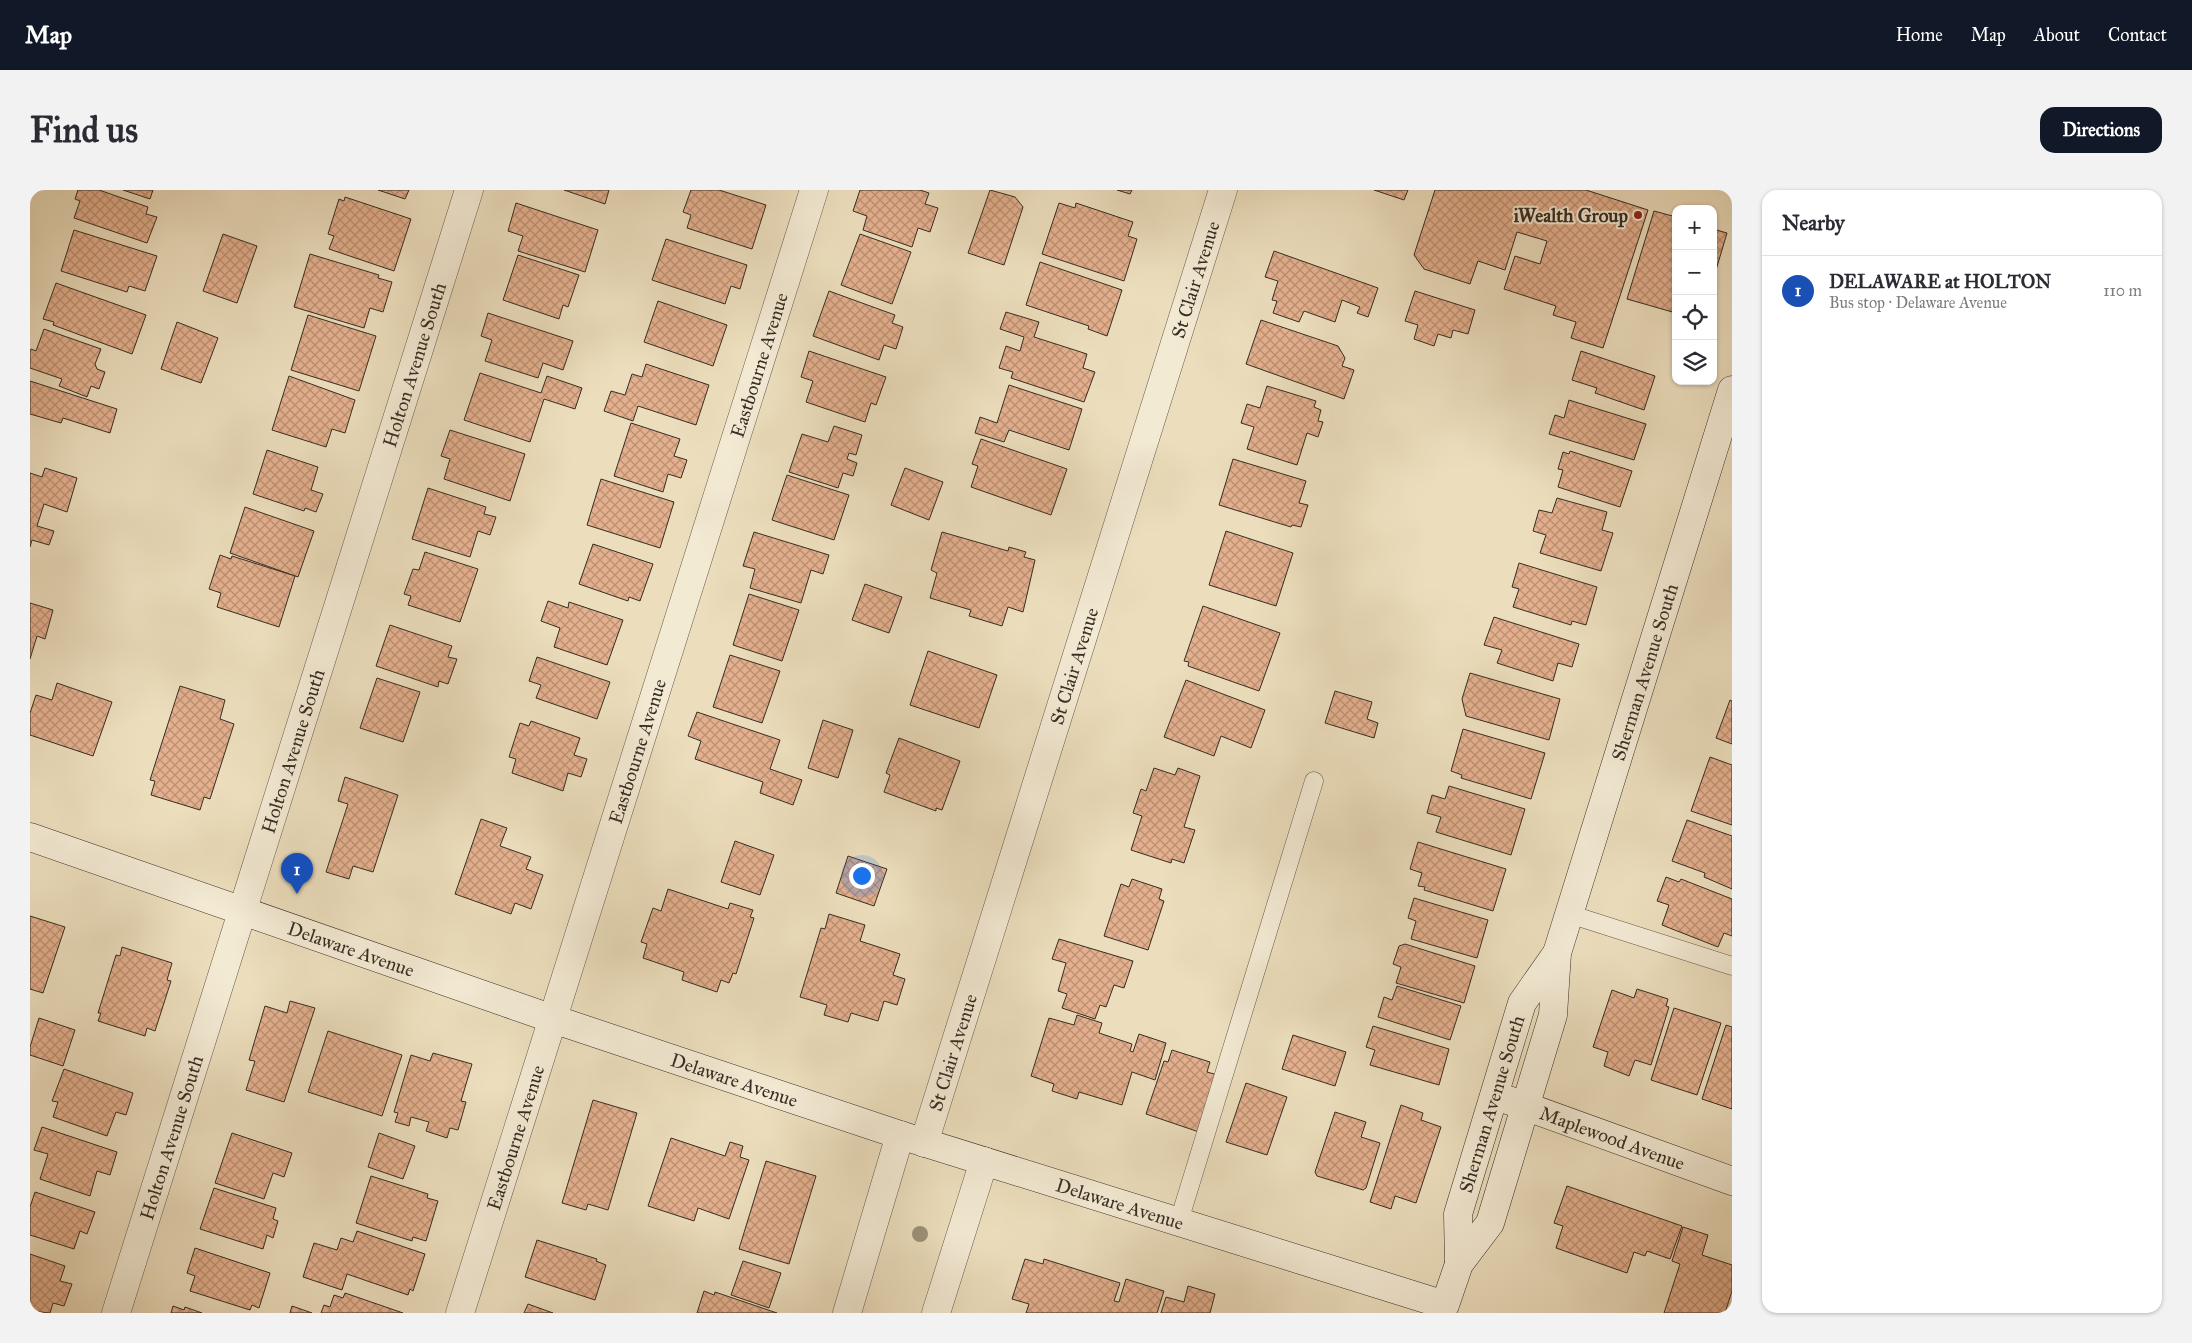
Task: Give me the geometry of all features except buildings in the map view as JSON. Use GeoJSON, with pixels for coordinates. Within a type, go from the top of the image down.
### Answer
{"type":"FeatureCollection","features":[{"type":"Feature","properties":{"kind":"street","name":"Holton Avenue South"},"geometry":{"type":"LineString","coordinates":[[116,1313],[469,190]]}},
{"type":"Feature","properties":{"kind":"street","name":"Eastbourne Avenue"},"geometry":{"type":"LineString","coordinates":[[460,1313],[814,190]]}},
{"type":"Feature","properties":{"kind":"street","name":"St Clair Avenue"},"geometry":{"type":"LineString","coordinates":[[847,1313],[912,1139],[1223,190]]}},
{"type":"Feature","properties":{"kind":"street","name":"Sherman Avenue South"},"geometry":{"type":"LineString","coordinates":[[1444,1309],[1459,1264],[1490,1223],[1553,1015],[1556,953],[1730,408]]}},
{"type":"Feature","properties":{"kind":"street","name":"Delaware Avenue"},"geometry":{"type":"LineString","coordinates":[[30,836],[553,1019],[912,1139],[1179,1221],[1444,1309]]}},
{"type":"Feature","properties":{"kind":"street","name":"Sherman Avenue South"},"geometry":{"type":"LineString","coordinates":[[1459,1264],[1458,1214],[1522,1003],[1556,953]]}},
{"type":"Feature","properties":{"kind":"street","name":"Maplewood Avenue"},"geometry":{"type":"LineString","coordinates":[[1494,1095],[1732,1181]]}},
{"type":"Feature","properties":{"kind":"street"},"geometry":{"type":"LineString","coordinates":[[936,1313],[984,1161]]}},
{"type":"Feature","properties":{"kind":"lane"},"geometry":{"type":"LineString","coordinates":[[1179,1221],[1314,781]]}},
{"type":"Feature","properties":{"kind":"lane"},"geometry":{"type":"LineString","coordinates":[[1569,914],[1732,966]]}},
{"type":"Feature","properties":{"kind":"place","name":"iWealth Group"},"geometry":{"type":"Point","coordinates":[1638,215]}},
{"type":"Feature","properties":{"kind":"place","name":"DELAWARE at HOLTON"},"geometry":{"type":"Point","coordinates":[297,894]}}]}
